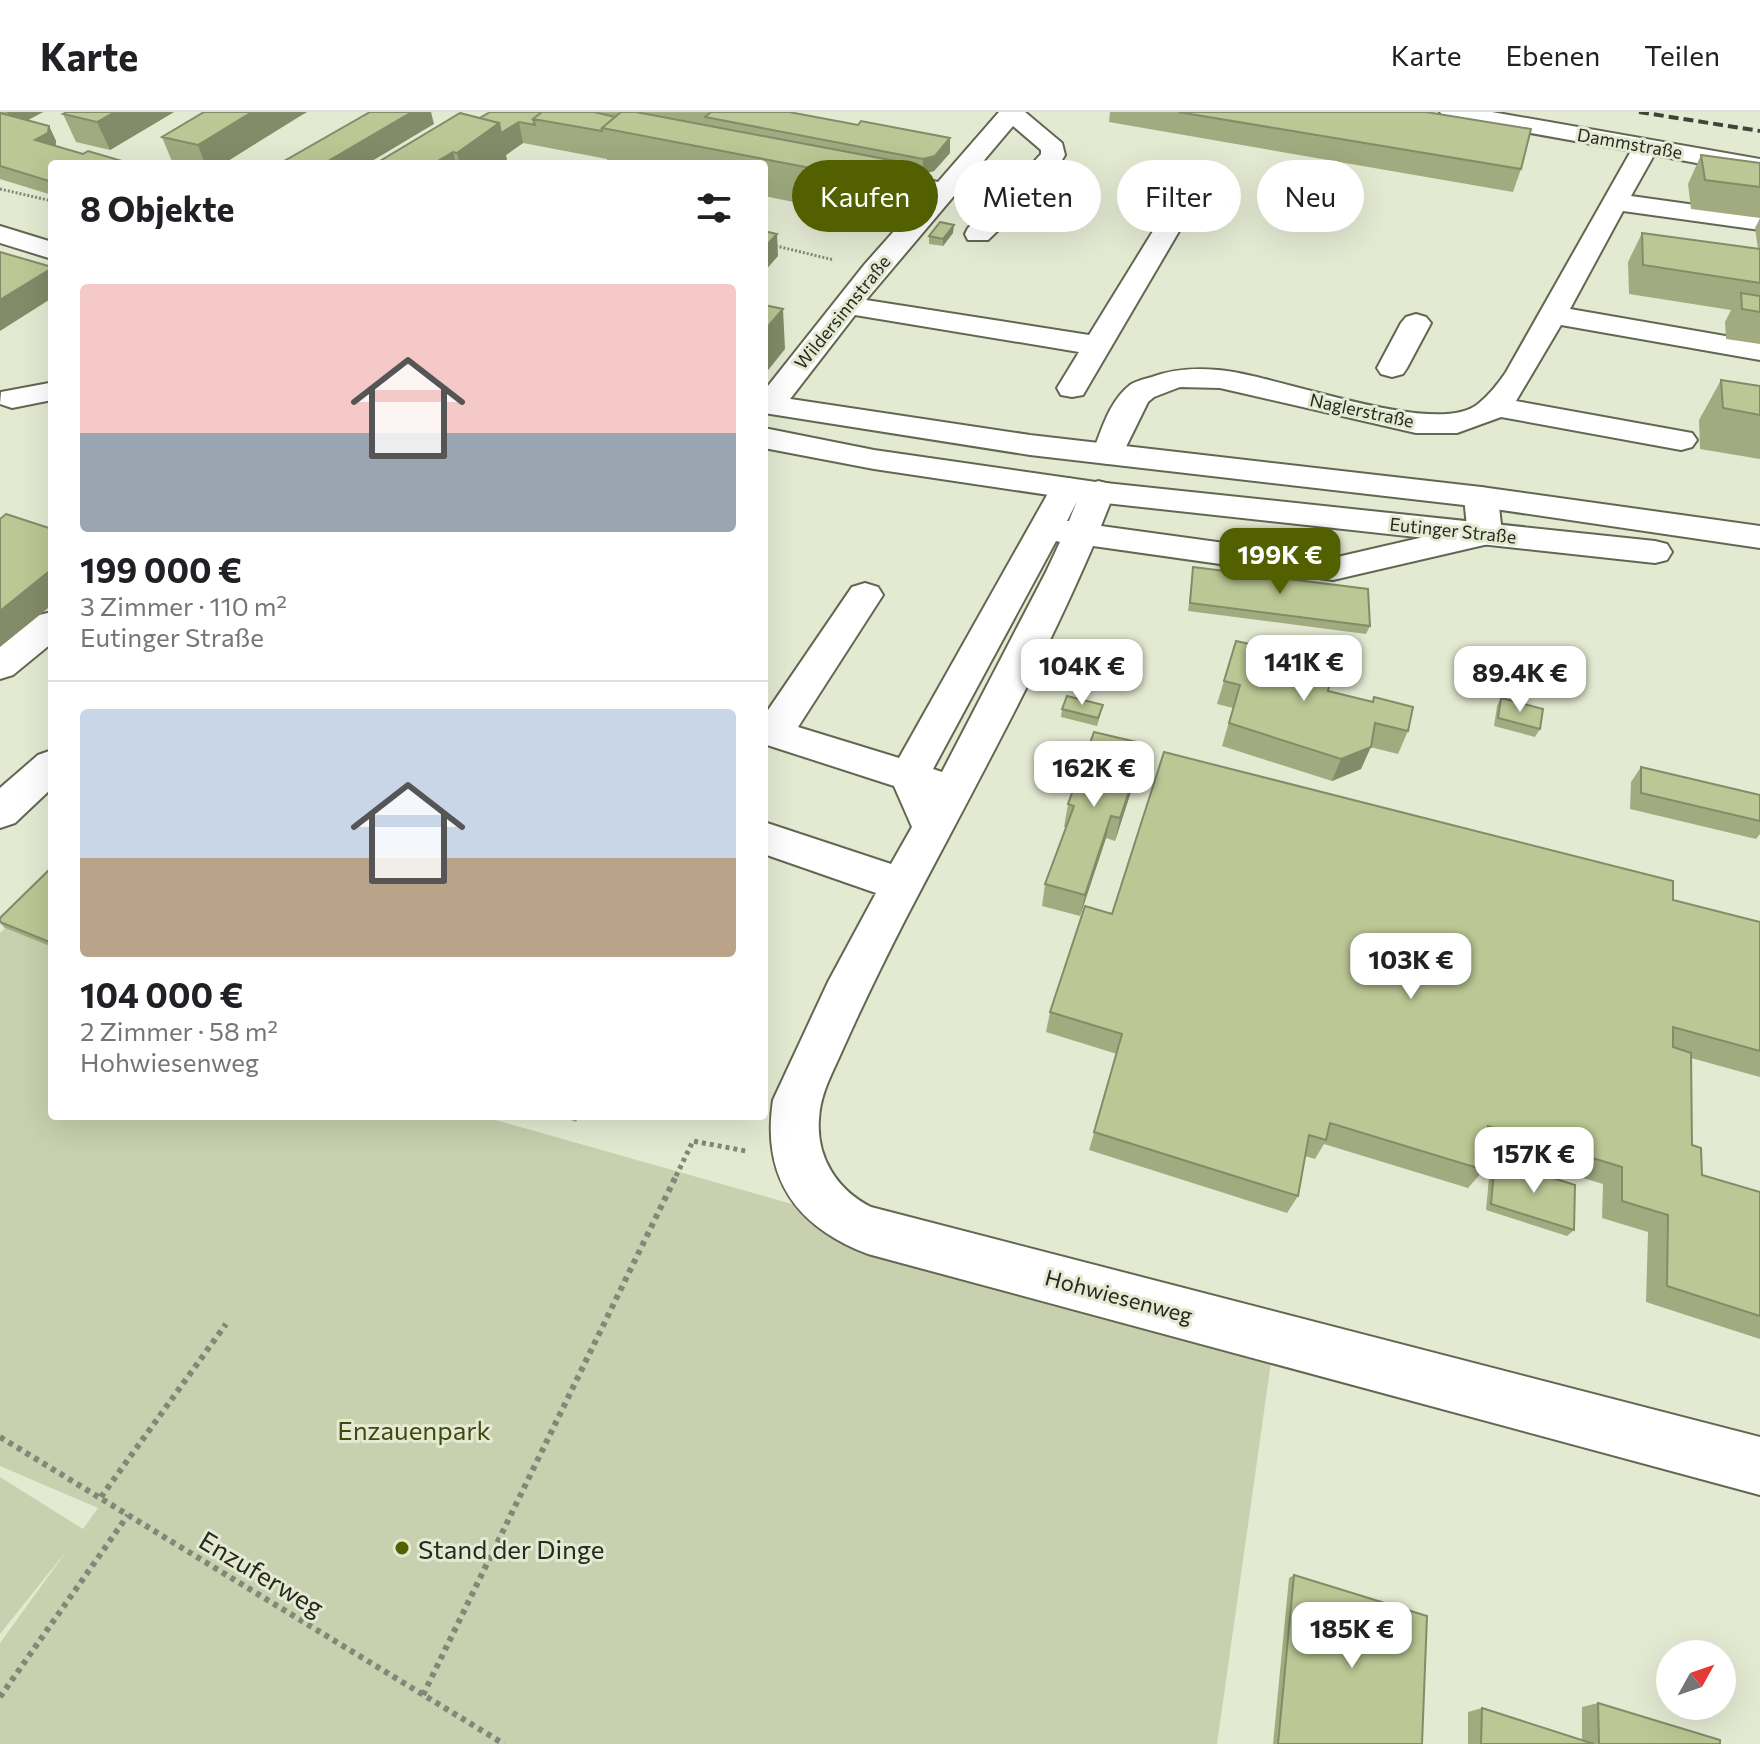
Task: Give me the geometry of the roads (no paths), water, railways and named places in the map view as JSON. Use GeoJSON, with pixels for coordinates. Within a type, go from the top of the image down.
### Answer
{"type":"FeatureCollection","features":[{"type":"Feature","properties":{"kind":"street","name":"Wildersinnstraße"},"geometry":{"type":"LineString","coordinates":[[768,402],[805,346],[847,305],[941,190],[1012,112]]}},
{"type":"Feature","properties":{"kind":"street"},"geometry":{"type":"LineString","coordinates":[[978,234],[1009,205],[1053,155],[1053,148],[1012,112]]}},
{"type":"Feature","properties":{"kind":"street","name":"Dammstraße"},"geometry":{"type":"LineString","coordinates":[[1452,112],[1760,167]]}},
{"type":"Feature","properties":{"kind":"street","name":"Naglerstraße"},"geometry":{"type":"LineString","coordinates":[[1092,452],[1143,391],[1159,384],[1194,378],[1233,382],[1420,423],[1465,421],[1487,412],[1518,373],[1647,146]]}},
{"type":"Feature","properties":{"kind":"street"},"geometry":{"type":"LineString","coordinates":[[1614,202],[1760,222]]}},
{"type":"Feature","properties":{"kind":"street"},"geometry":{"type":"LineString","coordinates":[[1072,388],[1166,232]]}},
{"type":"Feature","properties":{"kind":"street"},"geometry":{"type":"LineString","coordinates":[[0,234],[48,250]]}},
{"type":"Feature","properties":{"kind":"street"},"geometry":{"type":"LineString","coordinates":[[1559,303],[1655,305]]}},
{"type":"Feature","properties":{"kind":"street"},"geometry":{"type":"LineString","coordinates":[[1559,303],[1760,351]]}},
{"type":"Feature","properties":{"kind":"street"},"geometry":{"type":"LineString","coordinates":[[847,305],[1099,346]]}},
{"type":"Feature","properties":{"kind":"street"},"geometry":{"type":"LineString","coordinates":[[1392,368],[1416,323]]}},
{"type":"Feature","properties":{"kind":"street"},"geometry":{"type":"LineString","coordinates":[[12,399],[48,392]]}},
{"type":"Feature","properties":{"kind":"street","name":"Eutinger Straße"},"geometry":{"type":"LineString","coordinates":[[768,405],[1092,452],[1481,497],[1760,537]]}},
{"type":"Feature","properties":{"kind":"street"},"geometry":{"type":"LineString","coordinates":[[1493,406],[1681,440]]}},
{"type":"Feature","properties":{"kind":"street","name":"Eutinger Straße"},"geometry":{"type":"LineString","coordinates":[[768,439],[843,454],[1083,490],[1598,544],[1760,567]]}},
{"type":"Feature","properties":{"kind":"street"},"geometry":{"type":"LineString","coordinates":[[1083,490],[1092,452]]}},
{"type":"Feature","properties":{"kind":"street","name":"Hohwiesenweg"},"geometry":{"type":"LineString","coordinates":[[1083,490],[943,808],[844,993],[797,1099],[794,1134],[798,1161],[818,1196],[852,1225],[1760,1466]]}},
{"type":"Feature","properties":{"kind":"street"},"geometry":{"type":"LineString","coordinates":[[1064,533],[1333,569],[1485,534],[1481,497]]}},
{"type":"Feature","properties":{"kind":"street","name":"Hohwiesenweg"},"geometry":{"type":"LineString","coordinates":[[909,776],[1064,533]]}},
{"type":"Feature","properties":{"kind":"street"},"geometry":{"type":"LineString","coordinates":[[865,595],[769,731],[909,776],[943,808]]}},
{"type":"Feature","properties":{"kind":"street"},"geometry":{"type":"LineString","coordinates":[[0,666],[48,627]]}},
{"type":"Feature","properties":{"kind":"street"},"geometry":{"type":"LineString","coordinates":[[0,812],[48,769]]}},
{"type":"Feature","properties":{"kind":"street"},"geometry":{"type":"LineString","coordinates":[[768,839],[902,885]]}},
{"type":"Feature","properties":{"kind":"railway"},"geometry":{"type":"LineString","coordinates":[[1639,112],[1760,131]]}},
{"type":"Feature","properties":{"kind":"place","name":"Stand der Dinge"},"geometry":{"type":"Point","coordinates":[402,1548]}},
{"type":"Feature","properties":{"kind":"park label","name":"Enzauenpark"},"geometry":{"type":"Point","coordinates":[414,1429]}}]}
